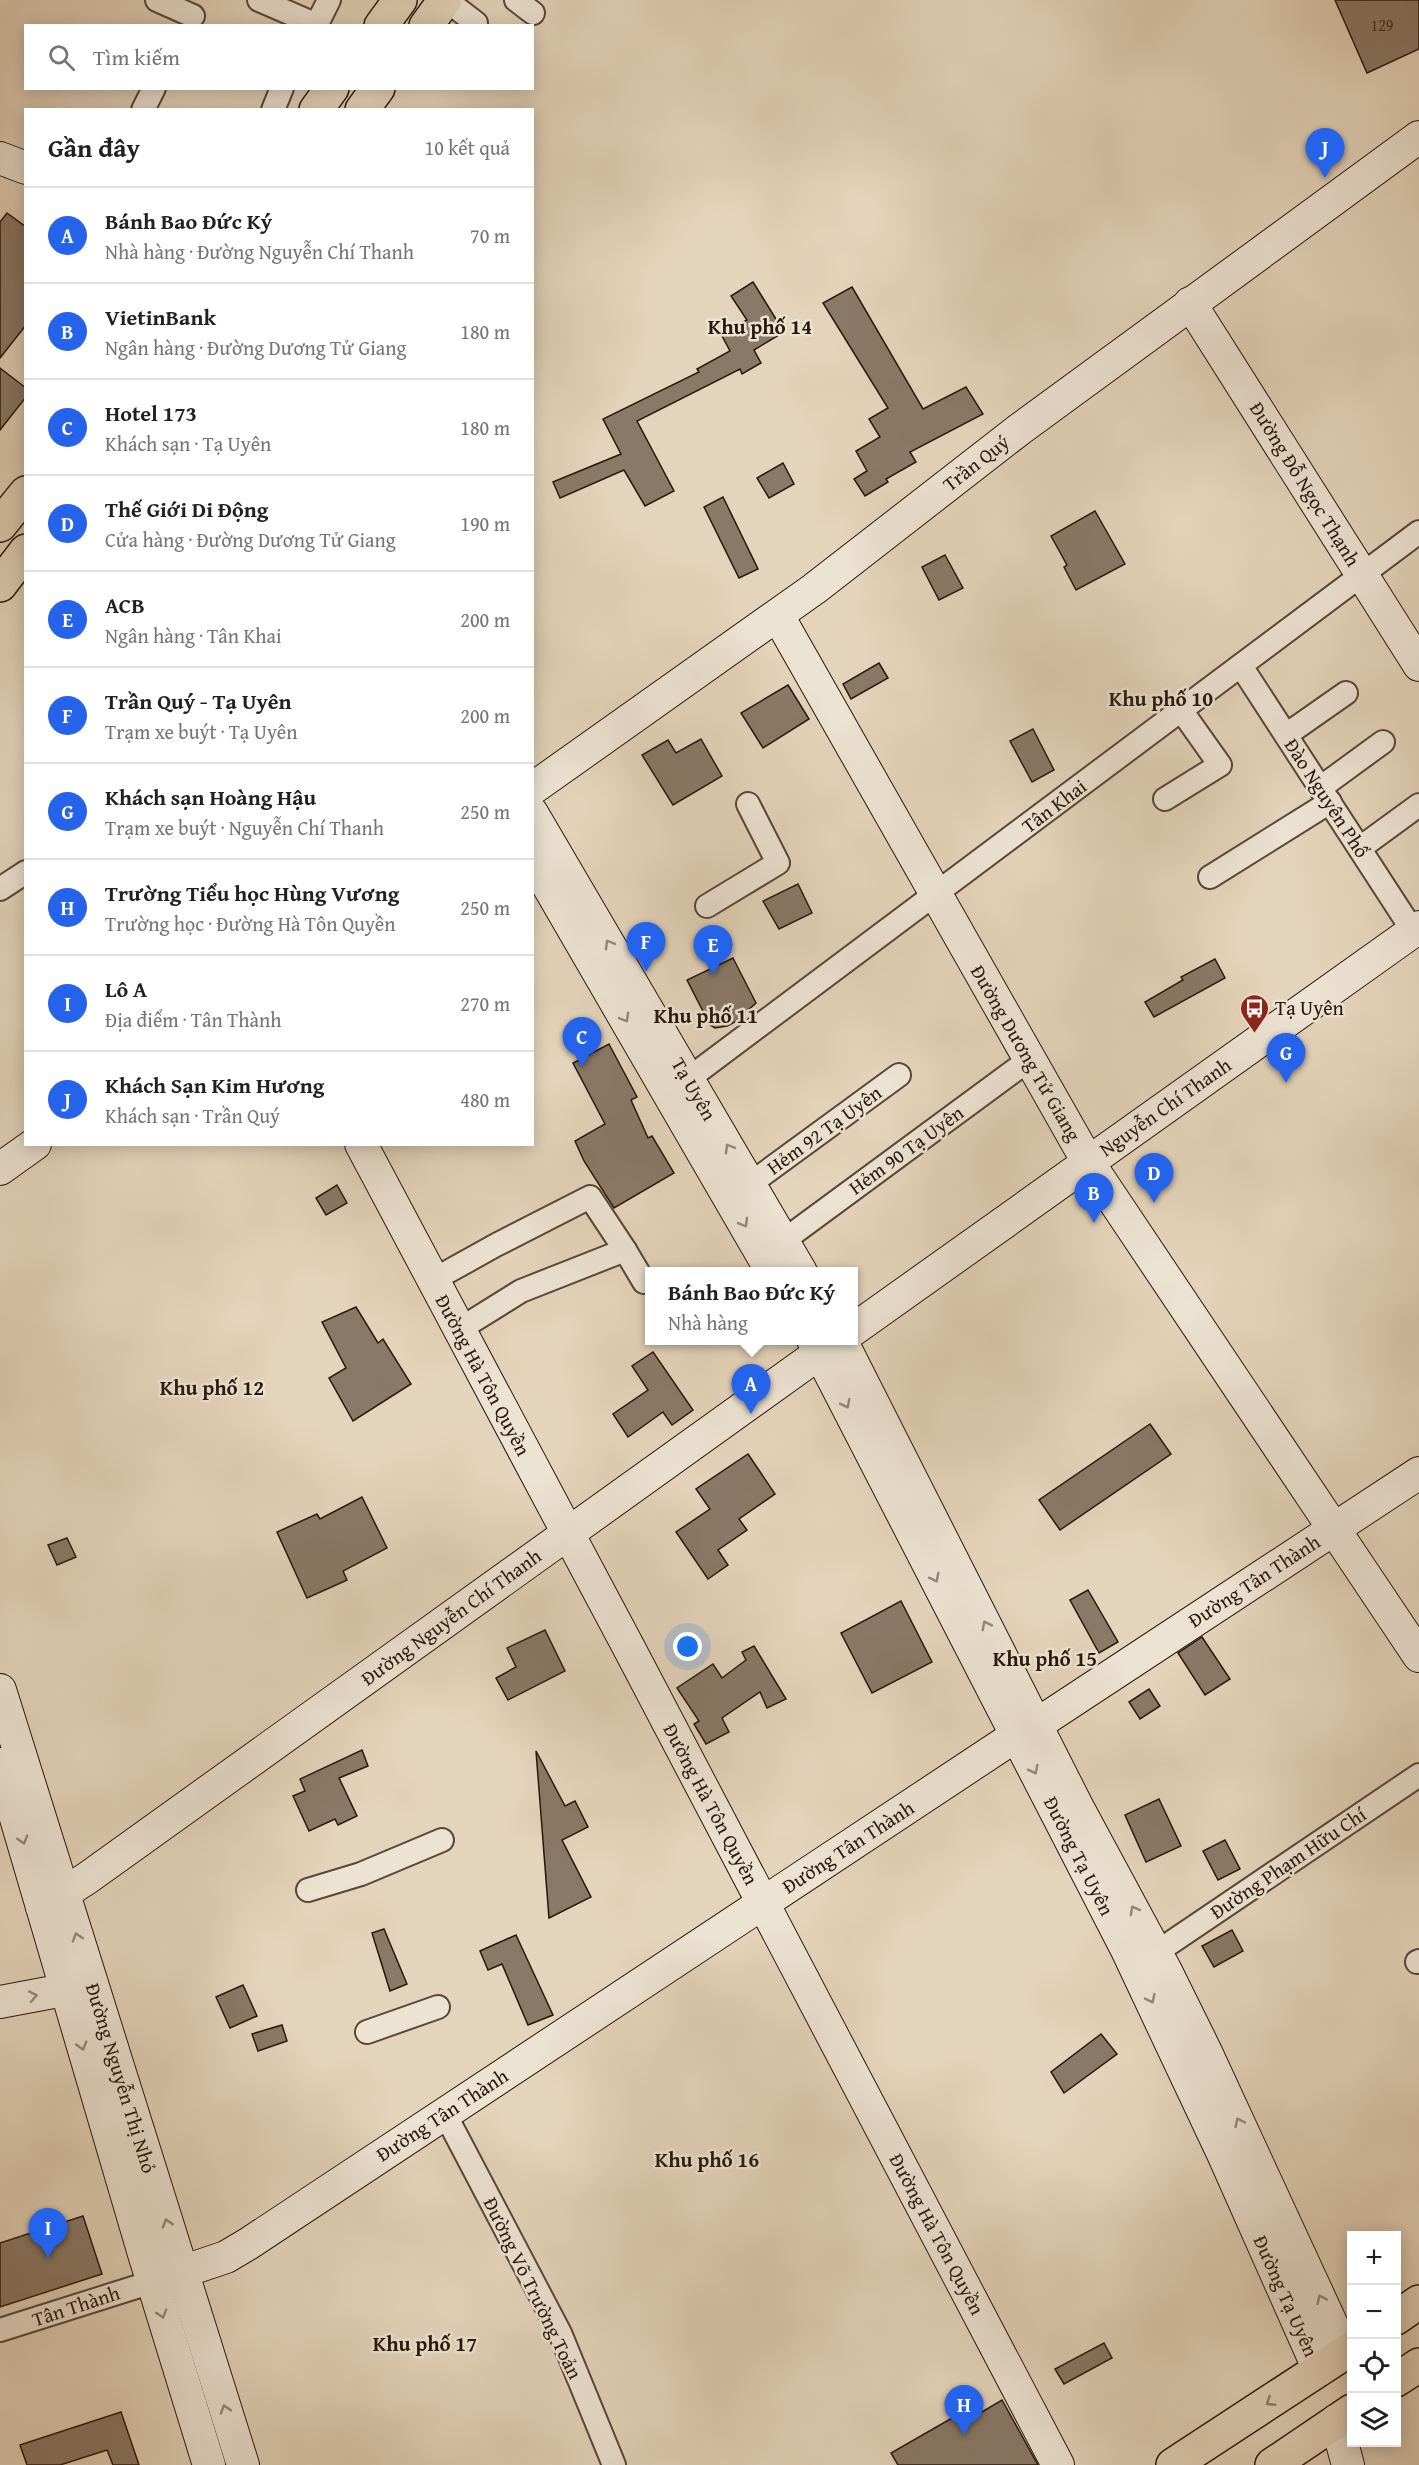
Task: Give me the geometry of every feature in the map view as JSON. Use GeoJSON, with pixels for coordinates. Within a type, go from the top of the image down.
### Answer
{"type":"FeatureCollection","features":[{"type":"Feature","properties":{"kind":"main road"},"geometry":{"type":"LineString","coordinates":[[382,24],[400,0]]}},
{"type":"Feature","properties":{"kind":"main road"},"geometry":{"type":"LineString","coordinates":[[428,24],[446,0]]}},
{"type":"Feature","properties":{"kind":"main road"},"geometry":{"type":"LineString","coordinates":[[317,108],[331,90]]}},
{"type":"Feature","properties":{"kind":"main road"},"geometry":{"type":"LineString","coordinates":[[363,108],[377,90]]}},
{"type":"Feature","properties":{"kind":"main road"},"geometry":{"type":"LineString","coordinates":[[0,585],[24,554]]}},
{"type":"Feature","properties":{"kind":"main road"},"geometry":{"type":"LineString","coordinates":[[1401,2315],[1419,2302]]}},
{"type":"Feature","properties":{"kind":"main road"},"geometry":{"type":"LineString","coordinates":[[1173,2465],[1342,2360],[1344,2416],[1272,2465]]}},
{"type":"Feature","properties":{"kind":"main road"},"geometry":{"type":"LineString","coordinates":[[1401,2377],[1419,2365]]}},
{"type":"Feature","properties":{"kind":"street"},"geometry":{"type":"LineString","coordinates":[[157,0],[194,14]]}},
{"type":"Feature","properties":{"kind":"street"},"geometry":{"type":"LineString","coordinates":[[259,0],[314,24]]}},
{"type":"Feature","properties":{"kind":"street"},"geometry":{"type":"LineString","coordinates":[[317,24],[329,0]]}},
{"type":"Feature","properties":{"kind":"street"},"geometry":{"type":"LineString","coordinates":[[446,0],[476,24]]}},
{"type":"Feature","properties":{"kind":"street"},"geometry":{"type":"LineString","coordinates":[[143,108],[153,90]]}},
{"type":"Feature","properties":{"kind":"street"},"geometry":{"type":"LineString","coordinates":[[274,108],[281,90]]}},
{"type":"Feature","properties":{"kind":"street","name":"Trần Quý"},"geometry":{"type":"LineString","coordinates":[[534,788],[778,616],[979,460],[1419,137]]}},
{"type":"Feature","properties":{"kind":"street"},"geometry":{"type":"LineString","coordinates":[[0,158],[24,167]]}},
{"type":"Feature","properties":{"kind":"street","name":"Đường Đỗ Ngọc Thạnh"},"geometry":{"type":"LineString","coordinates":[[1190,303],[1419,665]]}},
{"type":"Feature","properties":{"kind":"street","name":"Tân Khai"},"geometry":{"type":"LineString","coordinates":[[679,1087],[1419,532]]}},
{"type":"Feature","properties":{"kind":"street","name":"Đường Dương Tử Giang"},"geometry":{"type":"LineString","coordinates":[[778,616],[1088,1162],[1419,1656]]}},
{"type":"Feature","properties":{"kind":"street","name":"Đào Nguyên Phổ"},"geometry":{"type":"LineString","coordinates":[[1241,666],[1416,929]]}},
{"type":"Feature","properties":{"kind":"street"},"geometry":{"type":"LineString","coordinates":[[1286,735],[1346,693]]}},
{"type":"Feature","properties":{"kind":"street"},"geometry":{"type":"LineString","coordinates":[[1165,799],[1220,765],[1181,710]]}},
{"type":"Feature","properties":{"kind":"street"},"geometry":{"type":"LineString","coordinates":[[1210,877],[1325,795],[1383,742]]}},
{"type":"Feature","properties":{"kind":"street"},"geometry":{"type":"LineString","coordinates":[[707,906],[778,863],[748,804]]}},
{"type":"Feature","properties":{"kind":"street"},"geometry":{"type":"LineString","coordinates":[[1360,848],[1419,805]]}},
{"type":"Feature","properties":{"kind":"street","name":"Tạ Uyên"},"geometry":{"type":"LineString","coordinates":[[534,817],[679,1087],[769,1267]]}},
{"type":"Feature","properties":{"kind":"street","name":"Tạ Uyên"},"geometry":{"type":"LineString","coordinates":[[534,861],[679,1087],[750,1184],[798,1267]]}},
{"type":"Feature","properties":{"kind":"street"},"geometry":{"type":"LineString","coordinates":[[0,889],[24,873]]}},
{"type":"Feature","properties":{"kind":"street","name":"Nguyễn Chí Thanh"},"geometry":{"type":"LineString","coordinates":[[858,1326],[1416,929]]}},
{"type":"Feature","properties":{"kind":"street","name":"Hẻm 90 Tạ Uyên"},"geometry":{"type":"LineString","coordinates":[[783,1241],[1030,1059]]}},
{"type":"Feature","properties":{"kind":"street","name":"Hẻm 92 Tạ Uyên"},"geometry":{"type":"LineString","coordinates":[[750,1184],[899,1076]]}},
{"type":"Feature","properties":{"kind":"street"},"geometry":{"type":"LineString","coordinates":[[0,1169],[32,1146]]}},
{"type":"Feature","properties":{"kind":"street","name":"Đường Hà Tôn Quyền"},"geometry":{"type":"LineString","coordinates":[[362,1146],[1058,2465]]}},
{"type":"Feature","properties":{"kind":"street"},"geometry":{"type":"LineString","coordinates":[[434,1280],[495,1245],[590,1197],[644,1282]]}},
{"type":"Feature","properties":{"kind":"street"},"geometry":{"type":"LineString","coordinates":[[460,1329],[520,1291],[625,1250]]}},
{"type":"Feature","properties":{"kind":"street","name":"Đường Nguyễn Chí Thanh"},"geometry":{"type":"LineString","coordinates":[[53,1900],[567,1533],[825,1345]]}},
{"type":"Feature","properties":{"kind":"street","name":"Đường Tạ Uyên"},"geometry":{"type":"LineString","coordinates":[[829,1345],[1027,1730],[1077,1806],[1146,1960],[1219,2145],[1342,2360]]}},
{"type":"Feature","properties":{"kind":"street","name":"Đường Tân Thành"},"geometry":{"type":"LineString","coordinates":[[152,2282],[237,2251],[1419,1473]]}},
{"type":"Feature","properties":{"kind":"street"},"geometry":{"type":"LineString","coordinates":[[0,1690],[53,1900],[79,1988],[0,2002]]}},
{"type":"Feature","properties":{"kind":"street","name":"Đường Phạm Hữu Chí"},"geometry":{"type":"LineString","coordinates":[[1146,1960],[1419,1775]]}},
{"type":"Feature","properties":{"kind":"street"},"geometry":{"type":"LineString","coordinates":[[3,1784],[53,1900]]}},
{"type":"Feature","properties":{"kind":"street"},"geometry":{"type":"LineString","coordinates":[[308,1890],[361,1874],[442,1840]]}},
{"type":"Feature","properties":{"kind":"street","name":"Đường Nguyễn Thị Nhỏ"},"geometry":{"type":"LineString","coordinates":[[79,1988],[182,2272],[243,2465]]}},
{"type":"Feature","properties":{"kind":"street","name":"Đường Nguyễn Thị Nhỏ"},"geometry":{"type":"LineString","coordinates":[[79,1988],[152,2282],[209,2465]]}},
{"type":"Feature","properties":{"kind":"street"},"geometry":{"type":"LineString","coordinates":[[367,2032],[438,2007]]}},
{"type":"Feature","properties":{"kind":"street","name":"Đường Võ Trường Toản"},"geometry":{"type":"LineString","coordinates":[[445,2114],[560,2333],[614,2465]]}},
{"type":"Feature","properties":{"kind":"street","name":"Tân Thành"},"geometry":{"type":"LineString","coordinates":[[0,2330],[152,2282]]}},
{"type":"Feature","properties":{"kind":"street"},"geometry":{"type":"LineString","coordinates":[[1344,2416],[1348,2465]]}},
{"type":"Feature","properties":{"kind":"street"},"geometry":{"type":"LineString","coordinates":[[1362,2465],[1365,2447]]}},
{"type":"Feature","properties":{"kind":"building"},"geometry":{"type":"Polygon","coordinates":[[[1335,0],[1419,0],[1419,49],[1367,73],[1335,0]]]}},
{"type":"Feature","properties":{"kind":"building"},"geometry":{"type":"Polygon","coordinates":[[[7,213],[24,226],[24,328],[0,358],[0,222],[7,213]]]}},
{"type":"Feature","properties":{"kind":"building"},"geometry":{"type":"Polygon","coordinates":[[[753,282],[784,332],[754,350],[761,363],[742,374],[740,369],[637,421],[674,491],[645,506],[624,470],[560,498],[553,482],[621,454],[603,419],[699,372],[697,369],[730,351],[721,334],[747,320],[731,296],[753,282]]]}},
{"type":"Feature","properties":{"kind":"building"},"geometry":{"type":"Polygon","coordinates":[[[852,287],[923,409],[966,387],[983,414],[910,452],[916,462],[886,479],[888,482],[865,496],[854,479],[867,471],[856,451],[880,437],[869,419],[888,408],[823,303],[852,287]]]}},
{"type":"Feature","properties":{"kind":"building"},"geometry":{"type":"Polygon","coordinates":[[[0,368],[24,386],[24,400],[0,430],[0,368]]]}},
{"type":"Feature","properties":{"kind":"building"},"geometry":{"type":"Polygon","coordinates":[[[783,463],[794,484],[769,498],[757,478],[783,463]]]}},
{"type":"Feature","properties":{"kind":"building"},"geometry":{"type":"Polygon","coordinates":[[[723,497],[758,569],[739,578],[704,507],[723,497]]]}},
{"type":"Feature","properties":{"kind":"building"},"geometry":{"type":"Polygon","coordinates":[[[1095,511],[1125,564],[1076,590],[1064,567],[1067,565],[1051,536],[1095,511]]]}},
{"type":"Feature","properties":{"kind":"building"},"geometry":{"type":"Polygon","coordinates":[[[945,555],[963,588],[939,600],[922,567],[945,555]]]}},
{"type":"Feature","properties":{"kind":"building"},"geometry":{"type":"Polygon","coordinates":[[[879,663],[888,678],[851,699],[843,684],[879,663]]]}},
{"type":"Feature","properties":{"kind":"building"},"geometry":{"type":"Polygon","coordinates":[[[788,685],[809,719],[763,748],[741,713],[788,685]]]}},
{"type":"Feature","properties":{"kind":"building"},"geometry":{"type":"Polygon","coordinates":[[[1033,729],[1054,770],[1032,782],[1010,741],[1033,729]]]}},
{"type":"Feature","properties":{"kind":"building"},"geometry":{"type":"Polygon","coordinates":[[[701,739],[722,776],[673,805],[642,755],[668,740],[676,753],[701,739]]]}},
{"type":"Feature","properties":{"kind":"building"},"geometry":{"type":"Polygon","coordinates":[[[798,884],[812,913],[779,929],[763,901],[798,884]]]}},
{"type":"Feature","properties":{"kind":"building"},"geometry":{"type":"Polygon","coordinates":[[[733,958],[756,1003],[735,1022],[715,1028],[710,1025],[687,980],[733,958]]]}},
{"type":"Feature","properties":{"kind":"building"},"geometry":{"type":"Polygon","coordinates":[[[1215,959],[1225,978],[1154,1017],[1145,1002],[1183,980],[1181,977],[1215,959]]]}},
{"type":"Feature","properties":{"kind":"building"},"geometry":{"type":"Polygon","coordinates":[[[609,1044],[637,1097],[631,1100],[648,1138],[652,1136],[674,1173],[614,1208],[584,1161],[575,1141],[605,1124],[573,1063],[609,1044]]]}},
{"type":"Feature","properties":{"kind":"building"},"geometry":{"type":"Polygon","coordinates":[[[337,1185],[347,1203],[326,1215],[316,1198],[337,1185]]]}},
{"type":"Feature","properties":{"kind":"building"},"geometry":{"type":"Polygon","coordinates":[[[356,1307],[378,1343],[383,1339],[411,1384],[353,1421],[329,1378],[346,1368],[322,1322],[356,1307]]]}},
{"type":"Feature","properties":{"kind":"building"},"geometry":{"type":"Polygon","coordinates":[[[653,1352],[693,1410],[672,1425],[663,1412],[628,1437],[613,1414],[648,1390],[632,1366],[653,1352]]]}},
{"type":"Feature","properties":{"kind":"building"},"geometry":{"type":"Polygon","coordinates":[[[1150,1424],[1171,1454],[1060,1530],[1039,1500],[1150,1424]]]}},
{"type":"Feature","properties":{"kind":"building"},"geometry":{"type":"Polygon","coordinates":[[[748,1454],[775,1494],[739,1519],[747,1530],[718,1550],[728,1565],[708,1579],[676,1532],[710,1509],[696,1489],[748,1454]]]}},
{"type":"Feature","properties":{"kind":"building"},"geometry":{"type":"Polygon","coordinates":[[[362,1497],[387,1548],[343,1571],[347,1580],[307,1598],[277,1532],[317,1514],[320,1519],[362,1497]]]}},
{"type":"Feature","properties":{"kind":"building"},"geometry":{"type":"Polygon","coordinates":[[[67,1538],[76,1557],[57,1565],[48,1545],[67,1538]]]}},
{"type":"Feature","properties":{"kind":"building"},"geometry":{"type":"Polygon","coordinates":[[[1088,1590],[1118,1642],[1099,1653],[1070,1600],[1088,1590]]]}},
{"type":"Feature","properties":{"kind":"building"},"geometry":{"type":"Polygon","coordinates":[[[901,1601],[932,1662],[872,1693],[841,1633],[901,1601]]]}},
{"type":"Feature","properties":{"kind":"building"},"geometry":{"type":"Polygon","coordinates":[[[545,1630],[565,1671],[508,1700],[496,1678],[516,1667],[507,1648],[545,1630]]]}},
{"type":"Feature","properties":{"kind":"building"},"geometry":{"type":"Polygon","coordinates":[[[1202,1637],[1230,1679],[1205,1695],[1178,1653],[1202,1637]]]}},
{"type":"Feature","properties":{"kind":"building"},"geometry":{"type":"Polygon","coordinates":[[[754,1646],[786,1699],[767,1708],[760,1692],[722,1718],[729,1732],[706,1744],[694,1724],[699,1721],[677,1688],[713,1664],[722,1678],[746,1660],[742,1652],[754,1646]]]}},
{"type":"Feature","properties":{"kind":"building"},"geometry":{"type":"Polygon","coordinates":[[[1149,1689],[1160,1706],[1140,1719],[1129,1702],[1149,1689]]]}},
{"type":"Feature","properties":{"kind":"building"},"geometry":{"type":"Polygon","coordinates":[[[362,1750],[368,1766],[339,1778],[357,1816],[338,1825],[335,1819],[309,1831],[293,1796],[305,1791],[300,1779],[362,1750]]]}},
{"type":"Feature","properties":{"kind":"building"},"geometry":{"type":"Polygon","coordinates":[[[536,1751],[565,1806],[575,1801],[588,1827],[562,1840],[591,1897],[549,1918],[536,1751]]]}},
{"type":"Feature","properties":{"kind":"building"},"geometry":{"type":"Polygon","coordinates":[[[1159,1799],[1181,1846],[1146,1862],[1125,1815],[1159,1799]]]}},
{"type":"Feature","properties":{"kind":"building"},"geometry":{"type":"Polygon","coordinates":[[[1225,1840],[1240,1869],[1218,1880],[1203,1851],[1225,1840]]]}},
{"type":"Feature","properties":{"kind":"building"},"geometry":{"type":"Polygon","coordinates":[[[384,1929],[407,1984],[390,1991],[372,1933],[384,1929]]]}},
{"type":"Feature","properties":{"kind":"building"},"geometry":{"type":"Polygon","coordinates":[[[1232,1930],[1243,1951],[1214,1967],[1202,1946],[1232,1930]]]}},
{"type":"Feature","properties":{"kind":"building"},"geometry":{"type":"Polygon","coordinates":[[[516,1935],[553,2015],[528,2025],[502,1964],[488,1970],[480,1951],[516,1935]]]}},
{"type":"Feature","properties":{"kind":"building"},"geometry":{"type":"Polygon","coordinates":[[[243,1985],[257,2016],[230,2028],[216,1997],[243,1985]]]}},
{"type":"Feature","properties":{"kind":"building"},"geometry":{"type":"Polygon","coordinates":[[[282,2025],[287,2041],[258,2051],[252,2034],[282,2025]]]}},
{"type":"Feature","properties":{"kind":"building"},"geometry":{"type":"Polygon","coordinates":[[[1101,2034],[1117,2054],[1064,2093],[1051,2072],[1101,2034]]]}},
{"type":"Feature","properties":{"kind":"building"},"geometry":{"type":"Polygon","coordinates":[[[83,2216],[102,2274],[0,2307],[0,2243],[83,2216]]]}},
{"type":"Feature","properties":{"kind":"building"},"geometry":{"type":"Polygon","coordinates":[[[1104,2343],[1112,2358],[1064,2384],[1055,2369],[1104,2343]]]}},
{"type":"Feature","properties":{"kind":"building"},"geometry":{"type":"Polygon","coordinates":[[[1002,2400],[1038,2465],[898,2465],[891,2453],[959,2414],[965,2422],[1002,2400]]]}},
{"type":"Feature","properties":{"kind":"building"},"geometry":{"type":"Polygon","coordinates":[[[121,2412],[139,2465],[113,2465],[107,2450],[60,2465],[27,2465],[20,2445],[121,2412]]]}},
{"type":"Feature","properties":{"kind":"place","name":"Khách Sạn Kim Hương"},"geometry":{"type":"Point","coordinates":[1325,178]}},
{"type":"Feature","properties":{"kind":"place","name":"Trần Quý - Tạ Uyên"},"geometry":{"type":"Point","coordinates":[646,972]}},
{"type":"Feature","properties":{"kind":"place","name":"ACB"},"geometry":{"type":"Point","coordinates":[713,975]}},
{"type":"Feature","properties":{"kind":"place","name":"Tạ Uyên"},"geometry":{"type":"Point","coordinates":[1254,1034]}},
{"type":"Feature","properties":{"kind":"place","name":"Hotel 173"},"geometry":{"type":"Point","coordinates":[582,1067]}},
{"type":"Feature","properties":{"kind":"place","name":"Khách sạn Hoàng Hậu"},"geometry":{"type":"Point","coordinates":[1286,1083]}},
{"type":"Feature","properties":{"kind":"place","name":"Thế Giới Di Động"},"geometry":{"type":"Point","coordinates":[1154,1203]}},
{"type":"Feature","properties":{"kind":"place","name":"VietinBank"},"geometry":{"type":"Point","coordinates":[1094,1223]}},
{"type":"Feature","properties":{"kind":"place","name":"Bánh Bao Đức Ký"},"geometry":{"type":"Point","coordinates":[751,1414]}},
{"type":"Feature","properties":{"kind":"place","name":"Lô A"},"geometry":{"type":"Point","coordinates":[48,2258]}},
{"type":"Feature","properties":{"kind":"place","name":"Trường Tiểu học Hùng Vương"},"geometry":{"type":"Point","coordinates":[964,2435]}},
{"type":"Feature","properties":{"kind":"district","name":"Khu phố 14"},"geometry":{"type":"Point","coordinates":[760,327]}},
{"type":"Feature","properties":{"kind":"district","name":"Khu phố 10"},"geometry":{"type":"Point","coordinates":[1161,699]}},
{"type":"Feature","properties":{"kind":"district","name":"Khu phố 11"},"geometry":{"type":"Point","coordinates":[706,1016]}},
{"type":"Feature","properties":{"kind":"district","name":"Khu phố 12"},"geometry":{"type":"Point","coordinates":[212,1388]}},
{"type":"Feature","properties":{"kind":"district","name":"Khu phố 15"},"geometry":{"type":"Point","coordinates":[1045,1659]}},
{"type":"Feature","properties":{"kind":"district","name":"Khu phố 16"},"geometry":{"type":"Point","coordinates":[707,2160]}},
{"type":"Feature","properties":{"kind":"district","name":"Khu phố 17"},"geometry":{"type":"Point","coordinates":[425,2344]}}]}
